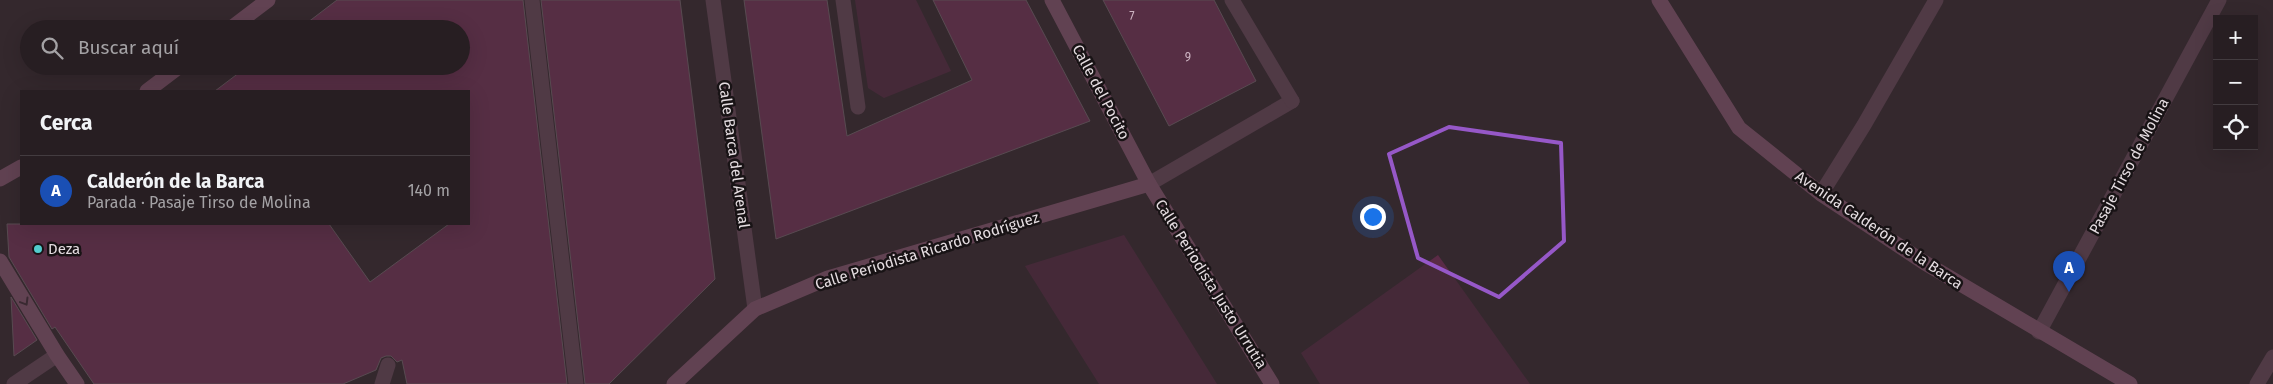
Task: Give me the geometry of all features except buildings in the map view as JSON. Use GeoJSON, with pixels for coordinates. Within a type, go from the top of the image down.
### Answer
{"type":"FeatureCollection","features":[{"type":"Feature","properties":{"kind":"street"},"geometry":{"type":"LineString","coordinates":[[242,20],[268,0]]}},
{"type":"Feature","properties":{"kind":"street"},"geometry":{"type":"LineString","coordinates":[[532,0],[576,384]]}},
{"type":"Feature","properties":{"kind":"street","name":"Calle Barca del Arenal"},"geometry":{"type":"LineString","coordinates":[[713,0],[755,309]]}},
{"type":"Feature","properties":{"kind":"street"},"geometry":{"type":"LineString","coordinates":[[843,0],[858,108]]}},
{"type":"Feature","properties":{"kind":"street","name":"Calle del Pocito"},"geometry":{"type":"LineString","coordinates":[[1052,0],[1149,184]]}},
{"type":"Feature","properties":{"kind":"street"},"geometry":{"type":"LineString","coordinates":[[1149,184],[1292,101],[1232,0]]}},
{"type":"Feature","properties":{"kind":"street","name":"Avenida Calderón de la Barca"},"geometry":{"type":"LineString","coordinates":[[1659,0],[1739,128],[1821,194],[1925,263],[2130,384]]}},
{"type":"Feature","properties":{"kind":"street"},"geometry":{"type":"LineString","coordinates":[[1821,194],[1864,125],[1936,0]]}},
{"type":"Feature","properties":{"kind":"street","name":"Pasaje Tirso de Molina"},"geometry":{"type":"LineString","coordinates":[[2039,332],[2219,0]]}},
{"type":"Feature","properties":{"kind":"street"},"geometry":{"type":"LineString","coordinates":[[148,90],[168,75]]}},
{"type":"Feature","properties":{"kind":"street"},"geometry":{"type":"LineString","coordinates":[[0,179],[20,167]]}},
{"type":"Feature","properties":{"kind":"street","name":"Calle Periodista Ricardo Rodríguez"},"geometry":{"type":"LineString","coordinates":[[674,384],[755,309],[828,278],[1149,184]]}},
{"type":"Feature","properties":{"kind":"street","name":"Calle Periodista Justo Urrutia"},"geometry":{"type":"LineString","coordinates":[[1149,184],[1272,384]]}},
{"type":"Feature","properties":{"kind":"street"},"geometry":{"type":"LineString","coordinates":[[0,261],[57,356],[77,384]]}},
{"type":"Feature","properties":{"kind":"street"},"geometry":{"type":"LineString","coordinates":[[14,384],[57,356]]}},
{"type":"Feature","properties":{"kind":"street"},"geometry":{"type":"LineString","coordinates":[[2257,384],[2273,357]]}},
{"type":"Feature","properties":{"kind":"street"},"geometry":{"type":"LineString","coordinates":[[382,384],[388,365]]}},
{"type":"Feature","properties":{"kind":"highlighted area"},"geometry":{"type":"Polygon","coordinates":[[[1449,127],[1561,143],[1564,241],[1499,297],[1418,258],[1389,154],[1449,127]]]}},
{"type":"Feature","properties":{"kind":"shaded area"},"geometry":{"type":"Polygon","coordinates":[[[855,0],[916,0],[951,71],[884,98],[868,88],[855,0]]]}},
{"type":"Feature","properties":{"kind":"shaded area"},"geometry":{"type":"Polygon","coordinates":[[[1124,235],[1217,384],[1099,384],[1025,266],[1124,235]]]}},
{"type":"Feature","properties":{"kind":"shaded area"},"geometry":{"type":"Polygon","coordinates":[[[1438,255],[1530,384],[1320,384],[1301,353],[1438,255]]]}},
{"type":"Feature","properties":{"kind":"place","name":"Deza"},"geometry":{"type":"Point","coordinates":[38,249]}},
{"type":"Feature","properties":{"kind":"place","name":"Calderón de la Barca"},"geometry":{"type":"Point","coordinates":[2069,292]}}]}
